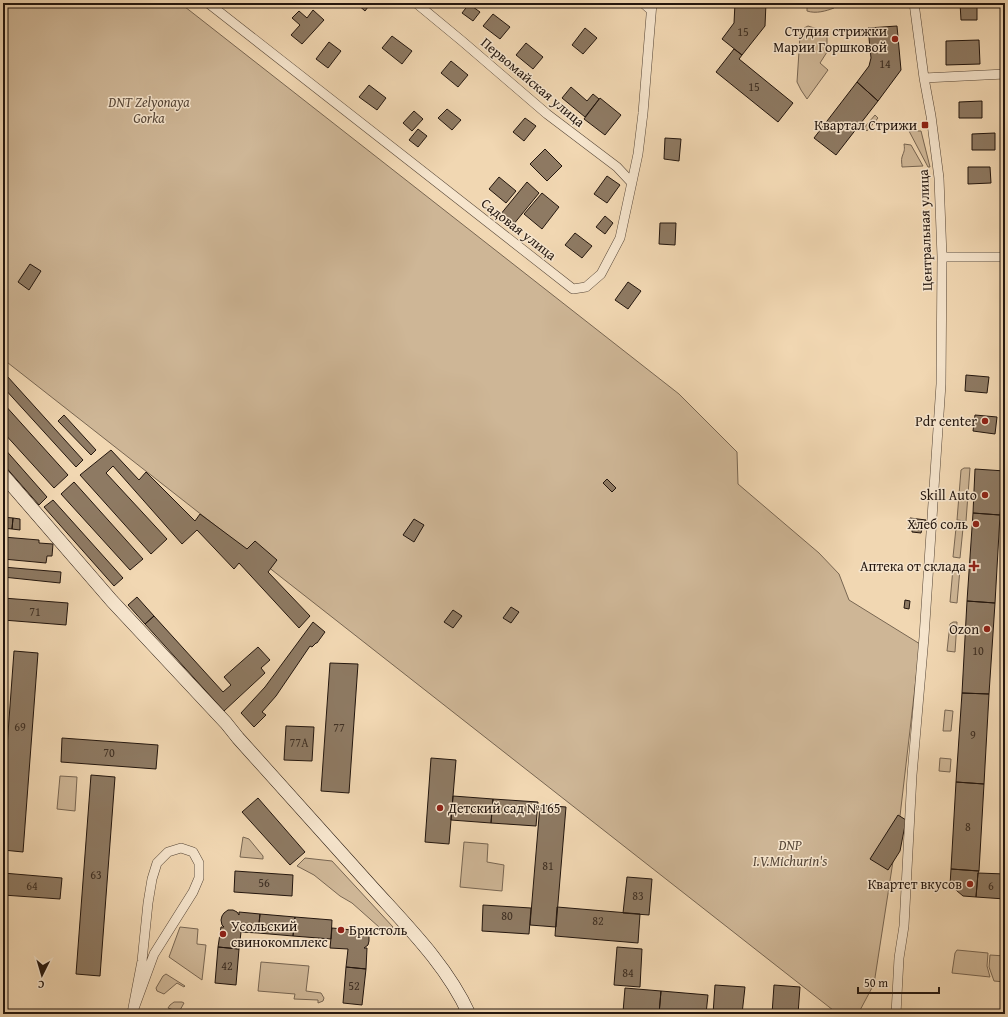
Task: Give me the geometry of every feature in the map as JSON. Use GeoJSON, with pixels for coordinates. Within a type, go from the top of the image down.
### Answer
{"type":"FeatureCollection","features":[{"type":"Feature","properties":{"kind":"street","name":"Садовая улица"},"geometry":{"type":"LineString","coordinates":[[208,3],[573,289],[586,287],[601,274],[620,238],[638,154],[652,6]]}},
{"type":"Feature","properties":{"kind":"street","name":"Первомайская улица"},"geometry":{"type":"LineString","coordinates":[[416,3],[548,114],[617,167],[632,183]]}},
{"type":"Feature","properties":{"kind":"street"},"geometry":{"type":"LineString","coordinates":[[643,3],[652,6]]}},
{"type":"Feature","properties":{"kind":"street","name":"Центральная улица"},"geometry":{"type":"LineString","coordinates":[[896,1014],[899,958],[904,926],[912,772],[924,638],[941,384],[942,257],[939,178],[914,3]]}},
{"type":"Feature","properties":{"kind":"street"},"geometry":{"type":"LineString","coordinates":[[924,78],[1005,74]]}},
{"type":"Feature","properties":{"kind":"street"},"geometry":{"type":"LineString","coordinates":[[942,257],[1005,257]]}},
{"type":"Feature","properties":{"kind":"street"},"geometry":{"type":"LineString","coordinates":[[3,475],[112,601],[226,723],[409,928],[443,970],[469,1014]]}},
{"type":"Feature","properties":{"kind":"street"},"geometry":{"type":"LineString","coordinates":[[181,848],[193,852],[199,863],[198,878],[193,892],[154,954],[132,1014],[142,961],[152,878],[157,863],[168,852],[181,848]]}},
{"type":"Feature","properties":{"kind":"green space"},"geometry":{"type":"Polygon","coordinates":[[[3,3],[180,3],[679,394],[737,452],[738,484],[819,553],[839,574],[849,600],[920,644],[900,816],[874,984],[858,1014],[838,1014],[3,359],[3,3]]]}},
{"type":"Feature","properties":{"kind":"green space"},"geometry":{"type":"Polygon","coordinates":[[[807,3],[833,3],[834,8],[821,12],[810,12],[807,11],[807,3]]]}},
{"type":"Feature","properties":{"kind":"green space"},"geometry":{"type":"Polygon","coordinates":[[[808,26],[827,32],[827,52],[820,63],[828,70],[807,99],[797,82],[800,36],[804,28],[808,26]]]}},
{"type":"Feature","properties":{"kind":"green space"},"geometry":{"type":"Polygon","coordinates":[[[875,115],[878,118],[867,131],[864,128],[875,115]]]}},
{"type":"Feature","properties":{"kind":"green space"},"geometry":{"type":"Polygon","coordinates":[[[909,131],[921,131],[930,167],[928,167],[909,131]]]}},
{"type":"Feature","properties":{"kind":"green space"},"geometry":{"type":"Polygon","coordinates":[[[904,144],[911,145],[923,166],[902,167],[904,144]]]}},
{"type":"Feature","properties":{"kind":"green space"},"geometry":{"type":"Polygon","coordinates":[[[964,468],[970,468],[966,521],[957,520],[961,470],[964,468]]]}},
{"type":"Feature","properties":{"kind":"green space"},"geometry":{"type":"Polygon","coordinates":[[[956,528],[963,528],[960,558],[953,557],[956,528]]]}},
{"type":"Feature","properties":{"kind":"green space"},"geometry":{"type":"Polygon","coordinates":[[[953,568],[960,569],[957,603],[950,602],[953,568]]]}},
{"type":"Feature","properties":{"kind":"green space"},"geometry":{"type":"Polygon","coordinates":[[[957,622],[955,652],[947,651],[950,624],[957,622]]]}},
{"type":"Feature","properties":{"kind":"green space"},"geometry":{"type":"Polygon","coordinates":[[[945,710],[953,711],[951,731],[943,731],[945,710]]]}},
{"type":"Feature","properties":{"kind":"green space"},"geometry":{"type":"Polygon","coordinates":[[[940,758],[951,759],[950,772],[939,771],[940,758]]]}},
{"type":"Feature","properties":{"kind":"green space"},"geometry":{"type":"Polygon","coordinates":[[[60,776],[77,777],[75,811],[57,809],[60,776]]]}},
{"type":"Feature","properties":{"kind":"green space"},"geometry":{"type":"Polygon","coordinates":[[[243,837],[249,839],[263,856],[263,859],[240,857],[243,837]]]}},
{"type":"Feature","properties":{"kind":"green space"},"geometry":{"type":"Polygon","coordinates":[[[464,842],[488,844],[487,862],[504,865],[502,891],[460,887],[464,842]]]}},
{"type":"Feature","properties":{"kind":"green space"},"geometry":{"type":"Polygon","coordinates":[[[305,858],[332,861],[393,927],[388,935],[352,903],[340,896],[314,875],[297,866],[305,858]]]}},
{"type":"Feature","properties":{"kind":"green space"},"geometry":{"type":"Polygon","coordinates":[[[180,927],[198,929],[197,944],[206,945],[202,980],[169,957],[180,927]]]}},
{"type":"Feature","properties":{"kind":"green space"},"geometry":{"type":"Polygon","coordinates":[[[957,950],[988,953],[987,966],[990,977],[952,973],[955,953],[957,950]]]}},
{"type":"Feature","properties":{"kind":"green space"},"geometry":{"type":"Polygon","coordinates":[[[990,955],[1005,956],[1005,982],[994,981],[989,967],[990,955]]]}},
{"type":"Feature","properties":{"kind":"green space"},"geometry":{"type":"Polygon","coordinates":[[[261,962],[309,966],[306,991],[321,993],[324,998],[323,1001],[318,1003],[318,1000],[294,999],[295,994],[258,991],[261,962]]]}},
{"type":"Feature","properties":{"kind":"green space"},"geometry":{"type":"Polygon","coordinates":[[[166,974],[185,986],[184,987],[177,983],[164,994],[157,991],[156,988],[163,976],[166,974]]]}},
{"type":"Feature","properties":{"kind":"green space"},"geometry":{"type":"Polygon","coordinates":[[[174,1002],[184,1003],[179,1012],[168,1008],[174,1002]]]}},
{"type":"Feature","properties":{"kind":"building"},"geometry":{"type":"Polygon","coordinates":[[[356,3],[371,3],[365,11],[356,3]]]}},
{"type":"Feature","properties":{"kind":"building"},"geometry":{"type":"Polygon","coordinates":[[[735,3],[766,3],[765,26],[742,55],[722,39],[734,23],[735,3]]]}},
{"type":"Feature","properties":{"kind":"building"},"geometry":{"type":"Polygon","coordinates":[[[960,3],[977,3],[977,20],[961,20],[960,3]]]}},
{"type":"Feature","properties":{"kind":"building"},"geometry":{"type":"Polygon","coordinates":[[[469,4],[480,12],[473,21],[462,13],[469,4]]]}},
{"type":"Feature","properties":{"kind":"building"},"geometry":{"type":"Polygon","coordinates":[[[313,10],[324,20],[302,44],[291,35],[300,25],[292,18],[299,11],[307,18],[313,10]]]}},
{"type":"Feature","properties":{"kind":"building"},"geometry":{"type":"Polygon","coordinates":[[[493,14],[510,27],[500,39],[483,26],[493,14]]]}},
{"type":"Feature","properties":{"kind":"building"},"geometry":{"type":"Polygon","coordinates":[[[897,26],[901,70],[878,101],[857,82],[869,66],[871,58],[868,28],[897,26]]]}},
{"type":"Feature","properties":{"kind":"building"},"geometry":{"type":"Polygon","coordinates":[[[585,28],[597,38],[583,54],[572,45],[585,28]]]}},
{"type":"Feature","properties":{"kind":"building"},"geometry":{"type":"Polygon","coordinates":[[[392,36],[412,51],[402,64],[382,48],[392,36]]]}},
{"type":"Feature","properties":{"kind":"building"},"geometry":{"type":"Polygon","coordinates":[[[979,40],[980,64],[946,65],[946,41],[979,40]]]}},
{"type":"Feature","properties":{"kind":"building"},"geometry":{"type":"Polygon","coordinates":[[[329,42],[341,51],[328,68],[316,59],[329,42]]]}},
{"type":"Feature","properties":{"kind":"building"},"geometry":{"type":"Polygon","coordinates":[[[526,43],[543,57],[533,69],[516,55],[526,43]]]}},
{"type":"Feature","properties":{"kind":"building"},"geometry":{"type":"Polygon","coordinates":[[[734,49],[742,55],[739,59],[793,103],[778,122],[716,72],[734,49]]]}},
{"type":"Feature","properties":{"kind":"building"},"geometry":{"type":"Polygon","coordinates":[[[451,61],[468,75],[458,87],[441,73],[451,61]]]}},
{"type":"Feature","properties":{"kind":"building"},"geometry":{"type":"Polygon","coordinates":[[[857,82],[878,101],[836,155],[814,138],[857,82]]]}},
{"type":"Feature","properties":{"kind":"building"},"geometry":{"type":"Polygon","coordinates":[[[369,85],[386,98],[377,110],[359,97],[369,85]]]}},
{"type":"Feature","properties":{"kind":"building"},"geometry":{"type":"Polygon","coordinates":[[[571,87],[587,101],[593,94],[599,99],[585,117],[562,98],[571,87]]]}},
{"type":"Feature","properties":{"kind":"building"},"geometry":{"type":"Polygon","coordinates":[[[600,98],[621,115],[605,135],[584,119],[600,98]]]}},
{"type":"Feature","properties":{"kind":"building"},"geometry":{"type":"Polygon","coordinates":[[[982,101],[982,118],[959,118],[959,102],[982,101]]]}},
{"type":"Feature","properties":{"kind":"building"},"geometry":{"type":"Polygon","coordinates":[[[447,109],[461,120],[452,130],[438,118],[447,109]]]}},
{"type":"Feature","properties":{"kind":"building"},"geometry":{"type":"Polygon","coordinates":[[[414,111],[423,119],[412,131],[403,123],[414,111]]]}},
{"type":"Feature","properties":{"kind":"building"},"geometry":{"type":"Polygon","coordinates":[[[525,118],[536,126],[524,141],[513,132],[525,118]]]}},
{"type":"Feature","properties":{"kind":"building"},"geometry":{"type":"Polygon","coordinates":[[[418,129],[427,136],[418,147],[409,140],[418,129]]]}},
{"type":"Feature","properties":{"kind":"building"},"geometry":{"type":"Polygon","coordinates":[[[995,133],[995,150],[972,150],[972,134],[995,133]]]}},
{"type":"Feature","properties":{"kind":"building"},"geometry":{"type":"Polygon","coordinates":[[[665,138],[681,139],[679,161],[664,159],[665,138]]]}},
{"type":"Feature","properties":{"kind":"building"},"geometry":{"type":"Polygon","coordinates":[[[545,149],[562,166],[547,181],[530,164],[545,149]]]}},
{"type":"Feature","properties":{"kind":"building"},"geometry":{"type":"Polygon","coordinates":[[[968,167],[990,167],[991,183],[968,184],[968,167]]]}},
{"type":"Feature","properties":{"kind":"building"},"geometry":{"type":"Polygon","coordinates":[[[607,176],[620,185],[607,203],[594,194],[607,176]]]}},
{"type":"Feature","properties":{"kind":"building"},"geometry":{"type":"Polygon","coordinates":[[[499,177],[516,191],[506,203],[489,189],[499,177]]]}},
{"type":"Feature","properties":{"kind":"building"},"geometry":{"type":"Polygon","coordinates":[[[527,182],[539,193],[513,225],[500,215],[527,182]]]}},
{"type":"Feature","properties":{"kind":"building"},"geometry":{"type":"Polygon","coordinates":[[[542,193],[559,207],[542,229],[524,214],[542,193]]]}},
{"type":"Feature","properties":{"kind":"building"},"geometry":{"type":"Polygon","coordinates":[[[605,216],[613,223],[605,234],[596,227],[605,216]]]}},
{"type":"Feature","properties":{"kind":"building"},"geometry":{"type":"Polygon","coordinates":[[[660,223],[676,223],[675,245],[659,244],[660,223]]]}},
{"type":"Feature","properties":{"kind":"building"},"geometry":{"type":"Polygon","coordinates":[[[575,233],[592,246],[582,258],[565,245],[575,233]]]}},
{"type":"Feature","properties":{"kind":"building"},"geometry":{"type":"Polygon","coordinates":[[[30,264],[41,271],[29,290],[18,282],[30,264]]]}},
{"type":"Feature","properties":{"kind":"building"},"geometry":{"type":"Polygon","coordinates":[[[628,282],[641,291],[628,309],[615,300],[628,282]]]}},
{"type":"Feature","properties":{"kind":"building"},"geometry":{"type":"Polygon","coordinates":[[[966,375],[989,377],[987,393],[965,391],[966,375]]]}},
{"type":"Feature","properties":{"kind":"building"},"geometry":{"type":"Polygon","coordinates":[[[7,376],[83,460],[76,467],[3,387],[3,379],[7,376]]]}},
{"type":"Feature","properties":{"kind":"building"},"geometry":{"type":"Polygon","coordinates":[[[3,403],[68,475],[54,488],[3,432],[3,403]]]}},
{"type":"Feature","properties":{"kind":"building"},"geometry":{"type":"Polygon","coordinates":[[[64,415],[96,450],[91,455],[58,421],[64,415]]]}},
{"type":"Feature","properties":{"kind":"building"},"geometry":{"type":"Polygon","coordinates":[[[975,415],[997,417],[995,434],[973,431],[975,415]]]}},
{"type":"Feature","properties":{"kind":"building"},"geometry":{"type":"Polygon","coordinates":[[[3,447],[47,497],[39,505],[3,464],[3,447]]]}},
{"type":"Feature","properties":{"kind":"building"},"geometry":{"type":"Polygon","coordinates":[[[111,450],[139,480],[146,472],[195,521],[200,514],[247,549],[255,541],[277,560],[268,572],[310,616],[299,628],[239,563],[234,569],[197,530],[182,544],[113,466],[106,473],[167,539],[151,554],[80,475],[111,450]]]}},
{"type":"Feature","properties":{"kind":"building"},"geometry":{"type":"Polygon","coordinates":[[[975,469],[1005,471],[1005,497],[1002,497],[1000,515],[973,513],[975,469]]]}},
{"type":"Feature","properties":{"kind":"building"},"geometry":{"type":"Polygon","coordinates":[[[607,479],[616,488],[612,492],[603,483],[607,479]]]}},
{"type":"Feature","properties":{"kind":"building"},"geometry":{"type":"Polygon","coordinates":[[[74,482],[143,559],[130,570],[61,494],[74,482]]]}},
{"type":"Feature","properties":{"kind":"building"},"geometry":{"type":"Polygon","coordinates":[[[53,500],[123,578],[114,586],[44,507],[53,500]]]}},
{"type":"Feature","properties":{"kind":"building"},"geometry":{"type":"Polygon","coordinates":[[[973,513],[1000,515],[995,603],[967,601],[973,513]]]}},
{"type":"Feature","properties":{"kind":"building"},"geometry":{"type":"Polygon","coordinates":[[[3,517],[13,518],[12,529],[3,528],[3,517]]]}},
{"type":"Feature","properties":{"kind":"building"},"geometry":{"type":"Polygon","coordinates":[[[13,518],[20,519],[20,530],[12,529],[13,518]]]}},
{"type":"Feature","properties":{"kind":"building"},"geometry":{"type":"Polygon","coordinates":[[[910,518],[926,520],[925,529],[922,529],[921,533],[912,532],[912,528],[909,527],[910,518]]]}},
{"type":"Feature","properties":{"kind":"building"},"geometry":{"type":"Polygon","coordinates":[[[414,519],[424,525],[414,542],[403,535],[414,519]]]}},
{"type":"Feature","properties":{"kind":"building"},"geometry":{"type":"Polygon","coordinates":[[[3,537],[39,540],[39,543],[53,544],[52,556],[47,556],[46,563],[3,559],[3,537]]]}},
{"type":"Feature","properties":{"kind":"building"},"geometry":{"type":"Polygon","coordinates":[[[3,567],[61,572],[60,583],[3,577],[3,567]]]}},
{"type":"Feature","properties":{"kind":"building"},"geometry":{"type":"Polygon","coordinates":[[[137,597],[154,616],[145,624],[128,605],[137,597]]]}},
{"type":"Feature","properties":{"kind":"building"},"geometry":{"type":"Polygon","coordinates":[[[3,598],[68,603],[66,625],[3,620],[3,598]]]}},
{"type":"Feature","properties":{"kind":"building"},"geometry":{"type":"Polygon","coordinates":[[[905,600],[910,601],[909,609],[904,608],[905,600]]]}},
{"type":"Feature","properties":{"kind":"building"},"geometry":{"type":"Polygon","coordinates":[[[967,601],[995,603],[989,694],[962,693],[967,601]]]}},
{"type":"Feature","properties":{"kind":"building"},"geometry":{"type":"Polygon","coordinates":[[[511,607],[519,612],[511,623],[503,618],[511,607]]]}},
{"type":"Feature","properties":{"kind":"building"},"geometry":{"type":"Polygon","coordinates":[[[453,610],[462,616],[453,628],[444,622],[453,610]]]}},
{"type":"Feature","properties":{"kind":"building"},"geometry":{"type":"Polygon","coordinates":[[[154,616],[223,692],[231,685],[224,677],[258,647],[270,660],[261,668],[265,673],[224,711],[145,624],[154,616]]]}},
{"type":"Feature","properties":{"kind":"building"},"geometry":{"type":"Polygon","coordinates":[[[313,622],[325,632],[317,643],[312,647],[310,646],[276,696],[262,712],[266,715],[254,727],[241,713],[265,687],[313,622]]]}},
{"type":"Feature","properties":{"kind":"building"},"geometry":{"type":"Polygon","coordinates":[[[14,651],[38,653],[23,852],[3,850],[3,802],[14,651]]]}},
{"type":"Feature","properties":{"kind":"building"},"geometry":{"type":"Polygon","coordinates":[[[330,663],[358,664],[349,793],[321,791],[330,663]]]}},
{"type":"Feature","properties":{"kind":"building"},"geometry":{"type":"Polygon","coordinates":[[[962,693],[989,694],[984,784],[956,782],[962,693]]]}},
{"type":"Feature","properties":{"kind":"building"},"geometry":{"type":"Polygon","coordinates":[[[286,726],[314,727],[312,761],[284,760],[286,726]]]}},
{"type":"Feature","properties":{"kind":"building"},"geometry":{"type":"Polygon","coordinates":[[[62,738],[158,745],[156,769],[61,762],[62,738]]]}},
{"type":"Feature","properties":{"kind":"building","name":"Детский сад №165"},"geometry":{"type":"Polygon","coordinates":[[[431,758],[456,760],[449,844],[425,842],[431,758]]]}},
{"type":"Feature","properties":{"kind":"building"},"geometry":{"type":"Polygon","coordinates":[[[91,775],[115,777],[100,976],[76,974],[91,775]]]}},
{"type":"Feature","properties":{"kind":"building"},"geometry":{"type":"Polygon","coordinates":[[[956,782],[984,784],[979,871],[951,869],[956,782]]]}},
{"type":"Feature","properties":{"kind":"building"},"geometry":{"type":"Polygon","coordinates":[[[453,796],[493,799],[491,823],[451,820],[453,796]]]}},
{"type":"Feature","properties":{"kind":"building"},"geometry":{"type":"Polygon","coordinates":[[[258,798],[305,852],[290,865],[242,812],[258,798]]]}},
{"type":"Feature","properties":{"kind":"building"},"geometry":{"type":"Polygon","coordinates":[[[493,799],[538,802],[536,826],[491,823],[493,799]]]}},
{"type":"Feature","properties":{"kind":"building"},"geometry":{"type":"Polygon","coordinates":[[[540,805],[566,807],[556,927],[530,925],[540,805]]]}},
{"type":"Feature","properties":{"kind":"building"},"geometry":{"type":"Polygon","coordinates":[[[898,815],[906,820],[900,851],[888,870],[870,859],[898,815]]]}},
{"type":"Feature","properties":{"kind":"building"},"geometry":{"type":"Polygon","coordinates":[[[951,869],[979,871],[976,897],[963,896],[950,885],[951,869]]]}},
{"type":"Feature","properties":{"kind":"building"},"geometry":{"type":"Polygon","coordinates":[[[235,871],[293,875],[292,896],[234,892],[235,871]]]}},
{"type":"Feature","properties":{"kind":"building"},"geometry":{"type":"Polygon","coordinates":[[[3,873],[62,878],[60,899],[3,895],[3,873]]]}},
{"type":"Feature","properties":{"kind":"building"},"geometry":{"type":"Polygon","coordinates":[[[978,873],[1005,874],[1005,899],[976,897],[978,873]]]}},
{"type":"Feature","properties":{"kind":"building"},"geometry":{"type":"Polygon","coordinates":[[[627,877],[652,879],[649,915],[623,913],[627,877]]]}},
{"type":"Feature","properties":{"kind":"building"},"geometry":{"type":"Polygon","coordinates":[[[483,905],[531,908],[529,934],[482,931],[483,905]]]}},
{"type":"Feature","properties":{"kind":"building"},"geometry":{"type":"Polygon","coordinates":[[[557,907],[640,914],[638,943],[555,936],[557,907]]]}},
{"type":"Feature","properties":{"kind":"building"},"geometry":{"type":"Polygon","coordinates":[[[228,910],[233,910],[239,915],[239,912],[260,914],[258,933],[241,932],[239,949],[218,947],[221,927],[224,927],[221,920],[222,916],[228,910]]]}},
{"type":"Feature","properties":{"kind":"building"},"geometry":{"type":"Polygon","coordinates":[[[260,914],[295,917],[293,936],[258,933],[260,914]]]}},
{"type":"Feature","properties":{"kind":"building"},"geometry":{"type":"Polygon","coordinates":[[[295,917],[332,920],[331,939],[293,936],[295,917]]]}},
{"type":"Feature","properties":{"kind":"building"},"geometry":{"type":"Polygon","coordinates":[[[332,928],[352,930],[352,933],[354,930],[359,929],[367,932],[369,941],[368,945],[364,948],[367,948],[366,969],[346,967],[348,949],[330,948],[332,928]]]}},
{"type":"Feature","properties":{"kind":"building"},"geometry":{"type":"Polygon","coordinates":[[[218,947],[239,949],[236,985],[215,983],[218,947]]]}},
{"type":"Feature","properties":{"kind":"building"},"geometry":{"type":"Polygon","coordinates":[[[617,947],[642,949],[640,987],[614,985],[617,947]]]}},
{"type":"Feature","properties":{"kind":"building"},"geometry":{"type":"Polygon","coordinates":[[[346,967],[366,969],[362,1005],[343,1003],[346,967]]]}},
{"type":"Feature","properties":{"kind":"building"},"geometry":{"type":"Polygon","coordinates":[[[715,985],[745,987],[742,1014],[713,1014],[715,985]]]}},
{"type":"Feature","properties":{"kind":"building"},"geometry":{"type":"Polygon","coordinates":[[[774,985],[800,987],[798,1014],[772,1014],[774,985]]]}},
{"type":"Feature","properties":{"kind":"building"},"geometry":{"type":"Polygon","coordinates":[[[625,988],[661,991],[659,1014],[623,1012],[625,988]]]}},
{"type":"Feature","properties":{"kind":"building"},"geometry":{"type":"Polygon","coordinates":[[[661,991],[708,995],[706,1014],[659,1014],[661,991]]]}},
{"type":"Feature","properties":{"kind":"building"},"geometry":{"type":"Polygon","coordinates":[[[5,1012],[39,1014],[5,1014],[5,1012]]]}},
{"type":"Feature","properties":{"kind":"place","name":"Студия стрижки Марии Горшковой"},"geometry":{"type":"Point","coordinates":[895,39]}},
{"type":"Feature","properties":{"kind":"place","name":"Квартал Стрижи"},"geometry":{"type":"Point","coordinates":[925,125]}},
{"type":"Feature","properties":{"kind":"place","name":"Pdr center"},"geometry":{"type":"Point","coordinates":[985,421]}},
{"type":"Feature","properties":{"kind":"place","name":"Skill Auto"},"geometry":{"type":"Point","coordinates":[985,495]}},
{"type":"Feature","properties":{"kind":"place","name":"Хлеб соль"},"geometry":{"type":"Point","coordinates":[976,524]}},
{"type":"Feature","properties":{"kind":"place","name":"Аптека от склада"},"geometry":{"type":"Point","coordinates":[974,566]}},
{"type":"Feature","properties":{"kind":"place","name":"Ozon"},"geometry":{"type":"Point","coordinates":[987,629]}},
{"type":"Feature","properties":{"kind":"place","name":"Детский сад №165"},"geometry":{"type":"Point","coordinates":[440,808]}},
{"type":"Feature","properties":{"kind":"place","name":"Квартет вкусов"},"geometry":{"type":"Point","coordinates":[970,884]}},
{"type":"Feature","properties":{"kind":"place","name":"Бристоль"},"geometry":{"type":"Point","coordinates":[341,930]}},
{"type":"Feature","properties":{"kind":"place","name":"Усольский свинокомплекс"},"geometry":{"type":"Point","coordinates":[223,934]}},
{"type":"Feature","properties":{"kind":"park label","name":"DNT Zelyonaya Gorka"},"geometry":{"type":"Point","coordinates":[149,110]}},
{"type":"Feature","properties":{"kind":"park label","name":"DNP I.V.Michurin's"},"geometry":{"type":"Point","coordinates":[790,854]}}]}
